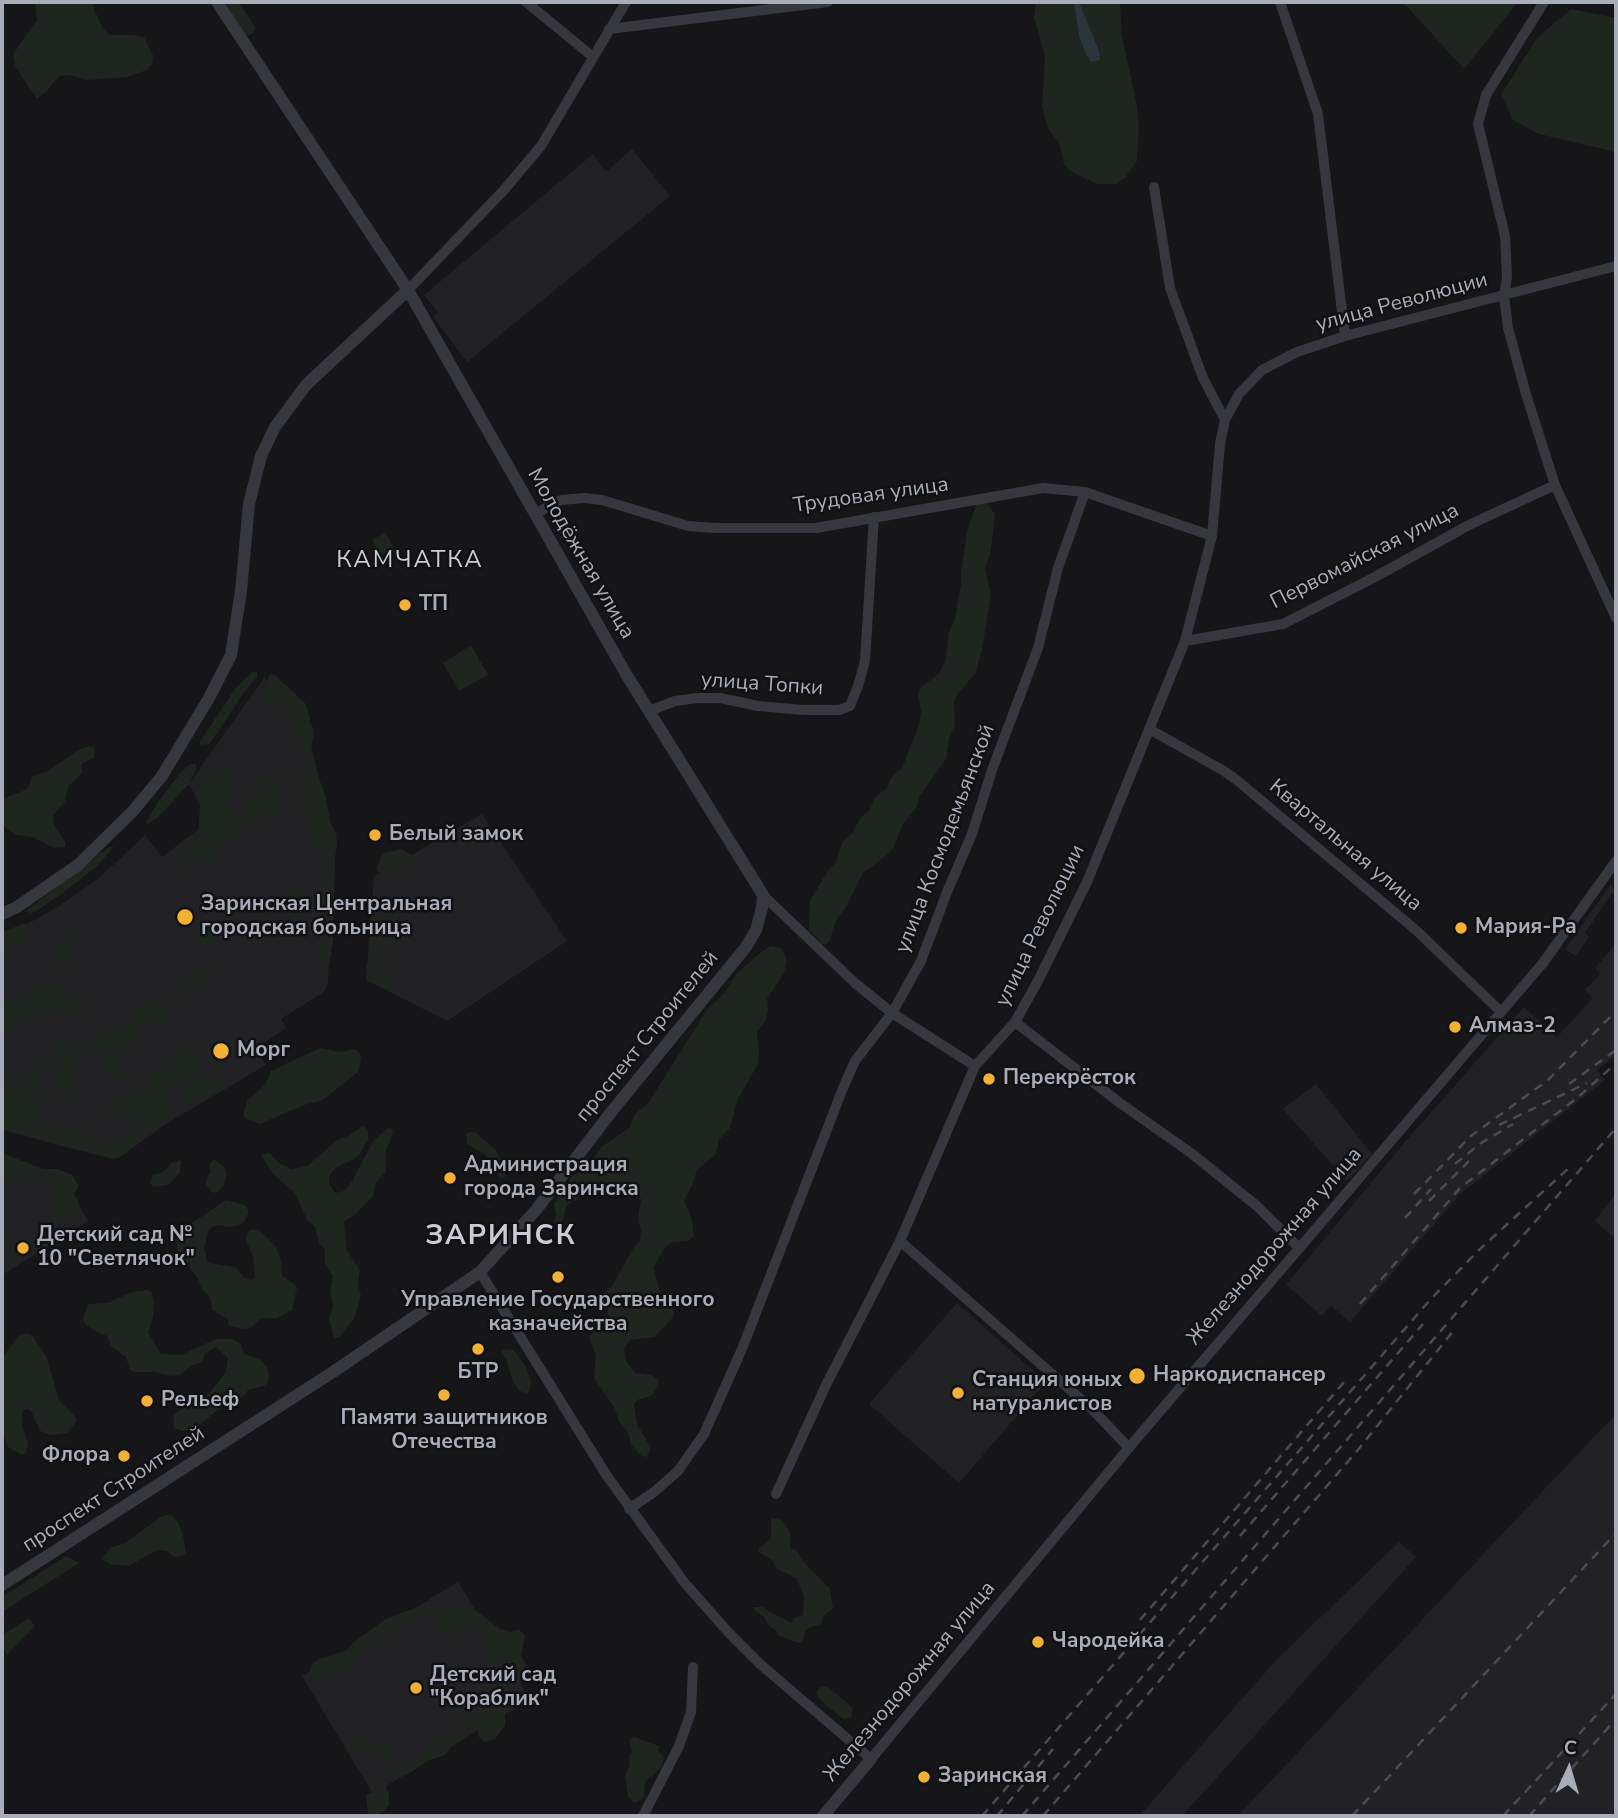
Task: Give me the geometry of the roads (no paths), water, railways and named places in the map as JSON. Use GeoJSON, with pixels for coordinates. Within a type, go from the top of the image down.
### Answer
{"type":"FeatureCollection","features":[{"type":"Feature","properties":{"kind":"street","name":"Молодёжная улица"},"geometry":{"type":"LineString","coordinates":[[217,2],[408,290],[649,711],[763,895],[855,983],[892,1013],[975,1066]]}},
{"type":"Feature","properties":{"kind":"street"},"geometry":{"type":"LineString","coordinates":[[526,2],[593,57]]}},
{"type":"Feature","properties":{"kind":"street"},"geometry":{"type":"LineString","coordinates":[[2,914],[17,907],[78,865],[133,811],[162,776],[209,698],[231,655],[249,504],[261,456],[275,427],[306,385],[408,290],[504,190],[541,146],[626,2]]}},
{"type":"Feature","properties":{"kind":"street"},"geometry":{"type":"LineString","coordinates":[[609,29],[828,2]]}},
{"type":"Feature","properties":{"kind":"street"},"geometry":{"type":"LineString","coordinates":[[1280,2],[1318,114],[1345,336]]}},
{"type":"Feature","properties":{"kind":"street"},"geometry":{"type":"LineString","coordinates":[[1544,2],[1486,95],[1478,124],[1505,236],[1507,277],[1504,296],[1508,328],[1522,381],[1555,485],[1616,618]]}},
{"type":"Feature","properties":{"kind":"street"},"geometry":{"type":"LineString","coordinates":[[1154,187],[1170,288],[1203,378],[1225,420]]}},
{"type":"Feature","properties":{"kind":"street","name":"улица Революции"},"geometry":{"type":"LineString","coordinates":[[776,1494],[837,1362],[900,1241],[975,1066],[1016,1022],[1087,882],[1185,641],[1212,536],[1220,444],[1225,420],[1238,394],[1262,370],[1297,352],[1345,336],[1616,266]]}},
{"type":"Feature","properties":{"kind":"street","name":"Первомайская улица"},"geometry":{"type":"LineString","coordinates":[[1185,641],[1235,631],[1262,629],[1293,620],[1469,525],[1555,485]]}},
{"type":"Feature","properties":{"kind":"street","name":"Трудовая улица"},"geometry":{"type":"LineString","coordinates":[[535,514],[561,500],[584,498],[602,500],[688,526],[816,528],[1044,488],[1085,492],[1212,536]]}},
{"type":"Feature","properties":{"kind":"street","name":"улица Космодемьянской"},"geometry":{"type":"LineString","coordinates":[[629,1509],[678,1471],[704,1434],[742,1349],[855,1061],[892,1013],[921,961],[972,834],[992,770],[1038,649],[1058,568],[1085,492]]}},
{"type":"Feature","properties":{"kind":"street","name":"улица Топки"},"geometry":{"type":"LineString","coordinates":[[649,711],[675,701],[697,698],[720,698],[758,706],[803,710],[839,710],[850,706],[864,661],[874,517]]}},
{"type":"Feature","properties":{"kind":"street","name":"Квартальная улица"},"geometry":{"type":"LineString","coordinates":[[1149,729],[1238,781],[1417,931],[1501,1012]]}},
{"type":"Feature","properties":{"kind":"street","name":"Железнодорожная улица"},"geometry":{"type":"LineString","coordinates":[[823,1816],[1298,1247],[1359,1180],[1501,1012],[1565,934],[1616,861]]}},
{"type":"Feature","properties":{"kind":"street","name":"проспект Строителей"},"geometry":{"type":"LineString","coordinates":[[2,1585],[333,1372],[480,1272],[536,1210],[612,1111],[746,947],[756,930],[763,895]]}},
{"type":"Feature","properties":{"kind":"street"},"geometry":{"type":"LineString","coordinates":[[1016,1022],[1120,1103],[1191,1153],[1257,1206],[1298,1247]]}},
{"type":"Feature","properties":{"kind":"street"},"geometry":{"type":"LineString","coordinates":[[900,1241],[1092,1409],[1129,1448]]}},
{"type":"Feature","properties":{"kind":"street"},"geometry":{"type":"LineString","coordinates":[[480,1272],[629,1509],[684,1582],[760,1664],[871,1759]]}},
{"type":"Feature","properties":{"kind":"street"},"geometry":{"type":"LineString","coordinates":[[643,1816],[679,1746],[691,1712],[693,1667]]}},
{"type":"Feature","properties":{"kind":"railway"},"geometry":{"type":"LineString","coordinates":[[1414,1194],[1471,1136],[1548,1080],[1616,1011]]}},
{"type":"Feature","properties":{"kind":"railway"},"geometry":{"type":"LineString","coordinates":[[1569,1084],[1616,1050]]}},
{"type":"Feature","properties":{"kind":"railway"},"geometry":{"type":"LineString","coordinates":[[1360,1304],[1460,1188],[1577,1098],[1613,1066]]}},
{"type":"Feature","properties":{"kind":"railway"},"geometry":{"type":"LineString","coordinates":[[1499,1125],[1587,1083]]}},
{"type":"Feature","properties":{"kind":"railway"},"geometry":{"type":"LineString","coordinates":[[1455,1164],[1481,1143],[1513,1124]]}},
{"type":"Feature","properties":{"kind":"railway"},"geometry":{"type":"LineString","coordinates":[[1022,1816],[1616,1128]]}},
{"type":"Feature","properties":{"kind":"railway"},"geometry":{"type":"LineString","coordinates":[[1429,1201],[1469,1161]]}},
{"type":"Feature","properties":{"kind":"railway"},"geometry":{"type":"LineString","coordinates":[[982,1816],[1429,1301],[1480,1249],[1570,1167]]}},
{"type":"Feature","properties":{"kind":"railway"},"geometry":{"type":"LineString","coordinates":[[1405,1218],[1431,1189]]}},
{"type":"Feature","properties":{"kind":"railway"},"geometry":{"type":"LineString","coordinates":[[1240,1536],[1423,1324]]}},
{"type":"Feature","properties":{"kind":"railway"},"geometry":{"type":"LineString","coordinates":[[1043,1816],[1357,1451],[1454,1330]]}},
{"type":"Feature","properties":{"kind":"railway"},"geometry":{"type":"LineString","coordinates":[[1140,1620],[1345,1381]]}},
{"type":"Feature","properties":{"kind":"railway"},"geometry":{"type":"LineString","coordinates":[[1352,1816],[1616,1533]]}},
{"type":"Feature","properties":{"kind":"railway"},"geometry":{"type":"LineString","coordinates":[[1503,1816],[1616,1694]]}},
{"type":"Feature","properties":{"kind":"railway"},"geometry":{"type":"LineString","coordinates":[[1529,1816],[1616,1719]]}},
{"type":"Feature","properties":{"kind":"railway"},"geometry":{"type":"LineString","coordinates":[[997,1816],[1053,1749]]}},
{"type":"Feature","properties":{"kind":"place","name":"ТП"},"geometry":{"type":"Point","coordinates":[405,605]}},
{"type":"Feature","properties":{"kind":"place","name":"Белый замок"},"geometry":{"type":"Point","coordinates":[375,835]}},
{"type":"Feature","properties":{"kind":"place","name":"Заринская Центральная городская больница"},"geometry":{"type":"Point","coordinates":[185,917]}},
{"type":"Feature","properties":{"kind":"place","name":"Мария-Ра"},"geometry":{"type":"Point","coordinates":[1461,928]}},
{"type":"Feature","properties":{"kind":"place","name":"Алмаз-2"},"geometry":{"type":"Point","coordinates":[1455,1027]}},
{"type":"Feature","properties":{"kind":"place","name":"Морг"},"geometry":{"type":"Point","coordinates":[221,1051]}},
{"type":"Feature","properties":{"kind":"place","name":"Перекрёсток"},"geometry":{"type":"Point","coordinates":[989,1079]}},
{"type":"Feature","properties":{"kind":"place","name":"Администрация города Заринска"},"geometry":{"type":"Point","coordinates":[450,1178]}},
{"type":"Feature","properties":{"kind":"place","name":"Детский сад № 10 \"Светлячок\""},"geometry":{"type":"Point","coordinates":[23,1248]}},
{"type":"Feature","properties":{"kind":"place","name":"Управление Государственного казначейства"},"geometry":{"type":"Point","coordinates":[558,1277]}},
{"type":"Feature","properties":{"kind":"place","name":"БТР"},"geometry":{"type":"Point","coordinates":[478,1349]}},
{"type":"Feature","properties":{"kind":"place","name":"Наркодиспансер"},"geometry":{"type":"Point","coordinates":[1137,1376]}},
{"type":"Feature","properties":{"kind":"place","name":"Станция юных натуралистов"},"geometry":{"type":"Point","coordinates":[958,1393]}},
{"type":"Feature","properties":{"kind":"place","name":"Памяти защитников Отечества"},"geometry":{"type":"Point","coordinates":[444,1395]}},
{"type":"Feature","properties":{"kind":"place","name":"Рельеф"},"geometry":{"type":"Point","coordinates":[147,1401]}},
{"type":"Feature","properties":{"kind":"place","name":"Флора"},"geometry":{"type":"Point","coordinates":[124,1456]}},
{"type":"Feature","properties":{"kind":"place","name":"Чародейка"},"geometry":{"type":"Point","coordinates":[1038,1642]}},
{"type":"Feature","properties":{"kind":"place","name":"Детский сад \"Кораблик\""},"geometry":{"type":"Point","coordinates":[416,1688]}},
{"type":"Feature","properties":{"kind":"place","name":"Заринская"},"geometry":{"type":"Point","coordinates":[924,1777]}},
{"type":"Feature","properties":{"kind":"district","name":"КАМЧАТКА"},"geometry":{"type":"Point","coordinates":[410,561]}},
{"type":"Feature","properties":{"kind":"district","name":"ЗАРИНСК"},"geometry":{"type":"Point","coordinates":[501,1237]}}]}
